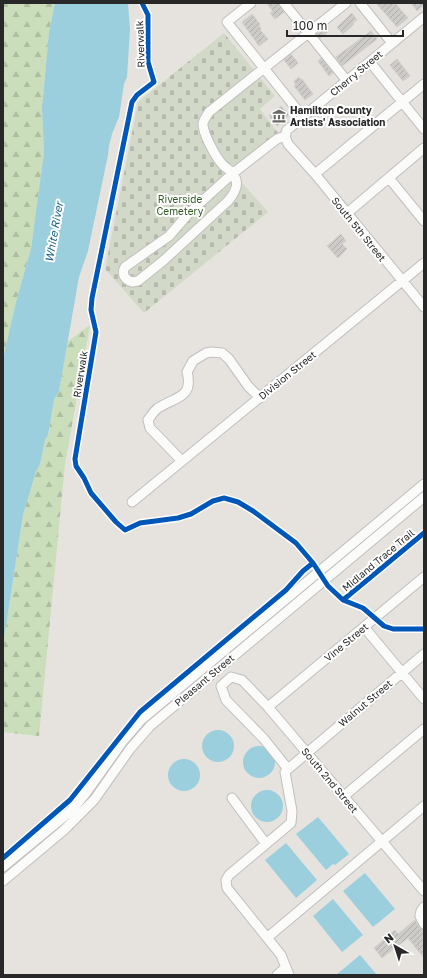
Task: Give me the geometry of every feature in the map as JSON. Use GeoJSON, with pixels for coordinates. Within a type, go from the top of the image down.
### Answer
{"type":"FeatureCollection","features":[{"type":"Feature","properties":{"kind":"street"},"geometry":{"type":"LineString","coordinates":[[251,3],[227,22],[303,117]]}},
{"type":"Feature","properties":{"kind":"street"},"geometry":{"type":"LineString","coordinates":[[284,3],[347,80]]}},
{"type":"Feature","properties":{"kind":"street"},"geometry":{"type":"LineString","coordinates":[[232,174],[217,158],[209,142],[203,123],[209,112],[346,3]]}},
{"type":"Feature","properties":{"kind":"street"},"geometry":{"type":"LineString","coordinates":[[360,3],[392,43]]}},
{"type":"Feature","properties":{"kind":"street","name":"Cherry Street"},"geometry":{"type":"LineString","coordinates":[[232,174],[237,184],[235,193],[228,201],[163,261],[138,281],[132,282],[126,279],[123,273],[124,267],[169,236],[189,213],[232,174],[277,139],[285,136],[288,130],[303,117],[424,17]]}},
{"type":"Feature","properties":{"kind":"street"},"geometry":{"type":"LineString","coordinates":[[370,62],[424,129]]}},
{"type":"Feature","properties":{"kind":"street"},"geometry":{"type":"LineString","coordinates":[[315,174],[424,84]]}},
{"type":"Feature","properties":{"kind":"street","name":"South 5th Street"},"geometry":{"type":"LineString","coordinates":[[285,136],[288,144],[315,174],[346,214],[424,307]]}},
{"type":"Feature","properties":{"kind":"street"},"geometry":{"type":"LineString","coordinates":[[346,214],[424,148]]}},
{"type":"Feature","properties":{"kind":"street"},"geometry":{"type":"LineString","coordinates":[[389,178],[424,221]]}},
{"type":"Feature","properties":{"kind":"street","name":"Division Street"},"geometry":{"type":"LineString","coordinates":[[132,502],[424,263]]}},
{"type":"Feature","properties":{"kind":"street"},"geometry":{"type":"LineString","coordinates":[[182,461],[150,428],[148,420],[157,409],[183,394],[188,389],[189,381],[187,372],[193,361],[206,353],[222,353],[229,359],[248,386],[260,398]]}},
{"type":"Feature","properties":{"kind":"street","name":"Pleasant Street"},"geometry":{"type":"LineString","coordinates":[[3,867],[72,810],[123,741],[141,720],[424,484]]}},
{"type":"Feature","properties":{"kind":"street","name":"Pleasant Street"},"geometry":{"type":"LineString","coordinates":[[3,881],[64,830],[94,800],[130,749],[150,726],[424,497]]}},
{"type":"Feature","properties":{"kind":"street","name":"Vine Street"},"geometry":{"type":"LineString","coordinates":[[268,707],[424,577]]}},
{"type":"Feature","properties":{"kind":"street"},"geometry":{"type":"LineString","coordinates":[[364,626],[424,699]]}},
{"type":"Feature","properties":{"kind":"street","name":"Walnut Street"},"geometry":{"type":"LineString","coordinates":[[288,769],[424,654]]}},
{"type":"Feature","properties":{"kind":"street","name":"South 2nd Street"},"geometry":{"type":"LineString","coordinates":[[288,769],[264,739],[226,700],[221,686],[231,677],[242,680],[268,707],[424,890]]}},
{"type":"Feature","properties":{"kind":"street"},"geometry":{"type":"LineString","coordinates":[[344,796],[424,729]]}},
{"type":"Feature","properties":{"kind":"street"},"geometry":{"type":"LineString","coordinates":[[276,975],[288,971],[281,955],[227,888],[226,880],[229,875],[291,823],[292,811],[285,772],[288,769]]}},
{"type":"Feature","properties":{"kind":"street"},"geometry":{"type":"LineString","coordinates":[[232,798],[266,844]]}},
{"type":"Feature","properties":{"kind":"street"},"geometry":{"type":"LineString","coordinates":[[268,937],[424,806]]}},
{"type":"Feature","properties":{"kind":"street"},"geometry":{"type":"LineString","coordinates":[[424,907],[420,916],[424,924]]}},
{"type":"Feature","properties":{"kind":"green space"},"geometry":{"type":"Polygon","coordinates":[[[3,3],[55,3],[49,32],[42,108],[44,152],[31,249],[16,302],[3,359],[3,3]]]}},
{"type":"Feature","properties":{"kind":"green space","name":"Riverside Cemetery"},"geometry":{"type":"Polygon","coordinates":[[[224,33],[275,96],[260,109],[278,133],[231,170],[268,212],[144,313],[105,269],[138,102],[224,33]]]}},
{"type":"Feature","properties":{"kind":"green space"},"geometry":{"type":"Polygon","coordinates":[[[90,325],[65,464],[39,736],[3,732],[3,645],[23,515],[36,470],[40,464],[45,440],[48,435],[54,400],[59,391],[67,342],[90,325]]]}},
{"type":"Feature","properties":{"kind":"water","name":"White River"},"geometry":{"type":"Polygon","coordinates":[[[55,3],[128,3],[130,30],[127,77],[124,84],[119,117],[109,146],[88,251],[79,277],[59,391],[54,400],[48,435],[45,440],[40,464],[36,471],[23,515],[3,645],[3,359],[16,302],[31,249],[44,152],[42,108],[49,32],[55,3]]]}},
{"type":"Feature","properties":{"kind":"water"},"geometry":{"type":"Polygon","coordinates":[[[215,730],[221,730],[231,737],[234,746],[233,752],[227,759],[221,762],[215,762],[205,755],[202,749],[202,743],[209,733],[215,730]]]}},
{"type":"Feature","properties":{"kind":"water"},"geometry":{"type":"Polygon","coordinates":[[[259,746],[265,747],[272,753],[275,762],[274,768],[268,775],[259,778],[253,777],[246,771],[243,762],[244,756],[250,749],[259,746]]]}},
{"type":"Feature","properties":{"kind":"water"},"geometry":{"type":"Polygon","coordinates":[[[181,759],[187,759],[197,766],[200,775],[199,781],[193,788],[187,791],[181,791],[171,784],[168,778],[168,772],[175,762],[181,759]]]}},
{"type":"Feature","properties":{"kind":"water"},"geometry":{"type":"Polygon","coordinates":[[[264,790],[270,790],[280,797],[283,806],[282,812],[276,819],[270,822],[264,822],[254,815],[251,809],[251,803],[258,793],[264,790]]]}},
{"type":"Feature","properties":{"kind":"water"},"geometry":{"type":"Polygon","coordinates":[[[318,817],[349,854],[326,870],[296,834],[318,817]]]}},
{"type":"Feature","properties":{"kind":"water"},"geometry":{"type":"Polygon","coordinates":[[[286,843],[317,880],[296,898],[265,860],[286,843]]]}},
{"type":"Feature","properties":{"kind":"water"},"geometry":{"type":"Polygon","coordinates":[[[365,873],[395,909],[373,927],[343,891],[365,873]]]}},
{"type":"Feature","properties":{"kind":"water"},"geometry":{"type":"Polygon","coordinates":[[[333,899],[363,935],[342,952],[313,916],[333,899]]]}},
{"type":"Feature","properties":{"kind":"water"},"geometry":{"type":"Polygon","coordinates":[[[360,955],[377,975],[336,975],[360,955]]]}},
{"type":"Feature","properties":{"kind":"building"},"geometry":{"type":"Polygon","coordinates":[[[266,3],[278,3],[284,12],[275,19],[270,13],[273,11],[266,3]]]}},
{"type":"Feature","properties":{"kind":"building"},"geometry":{"type":"Polygon","coordinates":[[[376,3],[395,3],[408,18],[397,27],[376,3]]]}},
{"type":"Feature","properties":{"kind":"building"},"geometry":{"type":"Polygon","coordinates":[[[411,3],[424,3],[424,5],[417,11],[411,3]]]}},
{"type":"Feature","properties":{"kind":"building"},"geometry":{"type":"Polygon","coordinates":[[[352,13],[357,20],[343,34],[337,27],[352,13]]]}},
{"type":"Feature","properties":{"kind":"building"},"geometry":{"type":"Polygon","coordinates":[[[252,14],[260,24],[260,30],[268,39],[259,46],[242,22],[252,14]]]}},
{"type":"Feature","properties":{"kind":"building"},"geometry":{"type":"Polygon","coordinates":[[[325,28],[328,32],[320,38],[317,34],[325,28]]]}},
{"type":"Feature","properties":{"kind":"building"},"geometry":{"type":"Polygon","coordinates":[[[371,31],[377,39],[342,66],[336,57],[371,31]]]}},
{"type":"Feature","properties":{"kind":"building"},"geometry":{"type":"Polygon","coordinates":[[[291,54],[298,63],[291,69],[284,60],[291,54]]]}},
{"type":"Feature","properties":{"kind":"building"},"geometry":{"type":"Polygon","coordinates":[[[321,58],[333,73],[329,76],[318,61],[321,58]]]}},
{"type":"Feature","properties":{"kind":"building"},"geometry":{"type":"Polygon","coordinates":[[[397,59],[410,76],[403,81],[390,65],[397,59]]]}},
{"type":"Feature","properties":{"kind":"building"},"geometry":{"type":"Polygon","coordinates":[[[299,77],[313,94],[305,100],[294,86],[296,85],[294,81],[299,77]]]}},
{"type":"Feature","properties":{"kind":"building","name":"Hamilton County Artists' Association"},"geometry":{"type":"Polygon","coordinates":[[[281,106],[289,115],[277,126],[269,116],[281,106]]]}},
{"type":"Feature","properties":{"kind":"building"},"geometry":{"type":"Polygon","coordinates":[[[341,234],[346,241],[342,244],[347,249],[338,258],[327,246],[341,234]]]}},
{"type":"Feature","properties":{"kind":"building"},"geometry":{"type":"Polygon","coordinates":[[[415,920],[419,927],[424,930],[424,958],[408,938],[382,958],[374,948],[395,930],[398,934],[415,920]]]}},
{"type":"Feature","properties":{"kind":"cycle path","name":"Riverwalk"},"geometry":{"type":"LineString","coordinates":[[142,3],[148,15],[148,62],[154,82],[137,95],[132,102],[92,298],[91,310],[96,332],[75,459],[76,466],[91,493],[116,522],[125,530],[140,523],[178,518],[191,514],[213,501],[224,498],[238,502],[253,511],[296,543],[313,563],[328,586],[343,600],[363,608],[384,626],[393,629],[424,629]]}},
{"type":"Feature","properties":{"kind":"cycle path","name":"Midland Trace Trail"},"geometry":{"type":"LineString","coordinates":[[343,600],[424,533]]}},
{"type":"Feature","properties":{"kind":"cycle path"},"geometry":{"type":"LineString","coordinates":[[3,858],[70,800],[140,712],[286,590],[303,571],[313,563]]}},
{"type":"Feature","properties":{"kind":"place","name":"Hamilton County Artists' Association"},"geometry":{"type":"Point","coordinates":[279,116]}}]}
